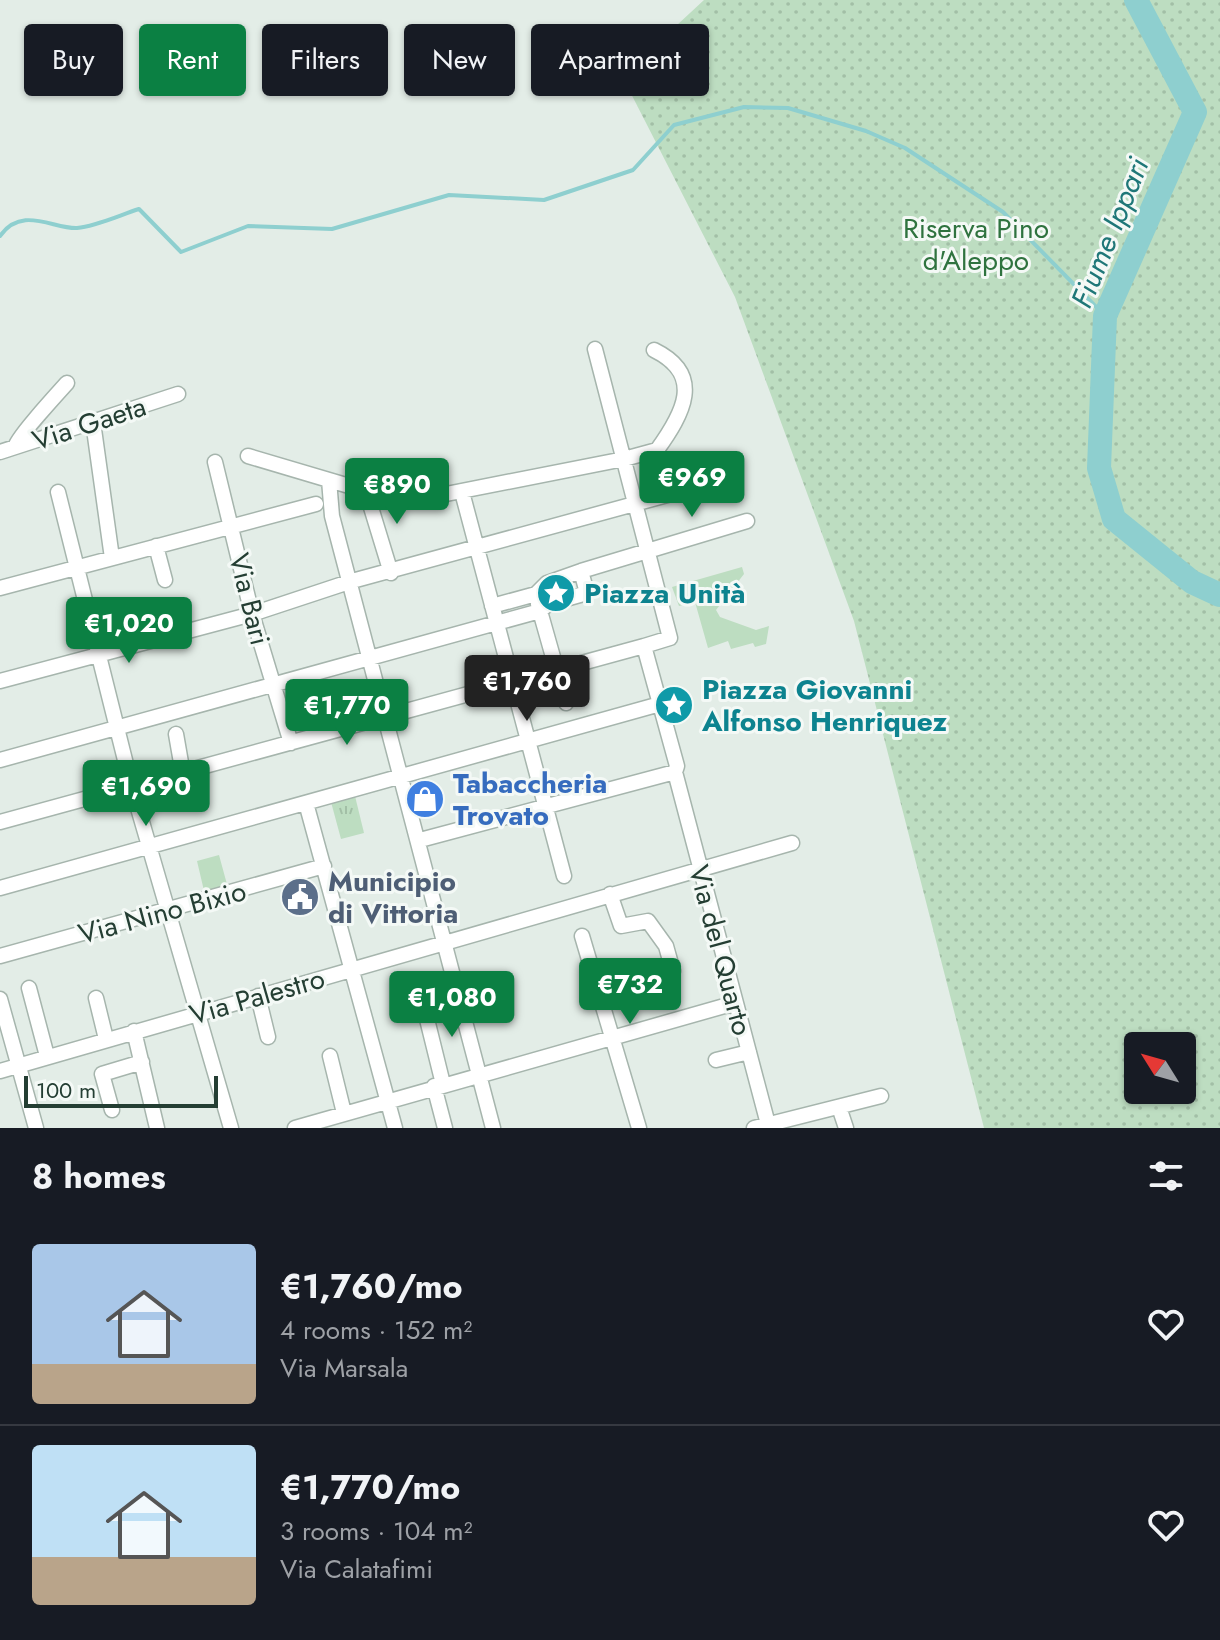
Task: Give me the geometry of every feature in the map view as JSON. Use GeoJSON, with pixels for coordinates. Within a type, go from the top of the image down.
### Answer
{"type":"FeatureCollection","features":[{"type":"Feature","properties":{"kind":"street"},"geometry":{"type":"LineString","coordinates":[[0,822],[131,784],[183,774],[289,740],[513,683],[670,638],[595,349]]}},
{"type":"Feature","properties":{"kind":"street"},"geometry":{"type":"LineString","coordinates":[[248,456],[366,491],[431,497],[624,459],[657,450],[685,403],[683,375],[678,364],[654,350]]}},
{"type":"Feature","properties":{"kind":"street"},"geometry":{"type":"LineString","coordinates":[[7,449],[45,412],[67,383]]}},
{"type":"Feature","properties":{"kind":"street","name":"Via Gaeta"},"geometry":{"type":"LineString","coordinates":[[7,449],[178,394]]}},
{"type":"Feature","properties":{"kind":"street"},"geometry":{"type":"LineString","coordinates":[[93,422],[112,558]]}},
{"type":"Feature","properties":{"kind":"street","name":"Via Bari"},"geometry":{"type":"LineString","coordinates":[[215,462],[252,614],[289,740]]}},
{"type":"Feature","properties":{"kind":"street"},"geometry":{"type":"LineString","coordinates":[[0,681],[252,614],[352,581],[637,506],[726,479]]}},
{"type":"Feature","properties":{"kind":"street"},"geometry":{"type":"LineString","coordinates":[[329,480],[332,516],[407,778],[493,1128]]}},
{"type":"Feature","properties":{"kind":"street"},"geometry":{"type":"LineString","coordinates":[[366,491],[391,573]]}},
{"type":"Feature","properties":{"kind":"street"},"geometry":{"type":"LineString","coordinates":[[58,492],[131,784],[231,1128]]}},
{"type":"Feature","properties":{"kind":"street"},"geometry":{"type":"LineString","coordinates":[[462,492],[564,876]]}},
{"type":"Feature","properties":{"kind":"street"},"geometry":{"type":"LineString","coordinates":[[0,588],[316,504]]}},
{"type":"Feature","properties":{"kind":"street"},"geometry":{"type":"LineString","coordinates":[[492,606],[536,594],[547,583],[747,521]]}},
{"type":"Feature","properties":{"kind":"street"},"geometry":{"type":"LineString","coordinates":[[156,546],[165,580]]}},
{"type":"Feature","properties":{"kind":"street"},"geometry":{"type":"LineString","coordinates":[[0,760],[540,614],[548,604],[587,593],[586,570]]}},
{"type":"Feature","properties":{"kind":"street"},"geometry":{"type":"LineString","coordinates":[[536,594],[566,703]]}},
{"type":"Feature","properties":{"kind":"street","name":"Via del Quarto"},"geometry":{"type":"LineString","coordinates":[[640,647],[677,766],[675,772],[698,868],[749,1052],[764,1127]]}},
{"type":"Feature","properties":{"kind":"street"},"geometry":{"type":"LineString","coordinates":[[0,888],[407,778],[656,705]]}},
{"type":"Feature","properties":{"kind":"street"},"geometry":{"type":"LineString","coordinates":[[176,734],[183,774]]}},
{"type":"Feature","properties":{"kind":"street"},"geometry":{"type":"LineString","coordinates":[[420,840],[675,772]]}},
{"type":"Feature","properties":{"kind":"street"},"geometry":{"type":"LineString","coordinates":[[306,805],[395,1128]]}},
{"type":"Feature","properties":{"kind":"street","name":"Via Palestro"},"geometry":{"type":"LineString","coordinates":[[0,1071],[445,940],[792,843]]}},
{"type":"Feature","properties":{"kind":"street","name":"Via Nino Bixio"},"geometry":{"type":"LineString","coordinates":[[0,956],[324,866]]}},
{"type":"Feature","properties":{"kind":"street"},"geometry":{"type":"LineString","coordinates":[[600,992],[673,971],[666,946],[648,921],[621,926],[610,894]]}},
{"type":"Feature","properties":{"kind":"street"},"geometry":{"type":"LineString","coordinates":[[582,936],[639,1128]]}},
{"type":"Feature","properties":{"kind":"street"},"geometry":{"type":"LineString","coordinates":[[29,988],[47,1056]]}},
{"type":"Feature","properties":{"kind":"street"},"geometry":{"type":"LineString","coordinates":[[258,996],[268,1037]]}},
{"type":"Feature","properties":{"kind":"street"},"geometry":{"type":"LineString","coordinates":[[96,998],[106,1039]]}},
{"type":"Feature","properties":{"kind":"street"},"geometry":{"type":"LineString","coordinates":[[0,999],[36,1128]]}},
{"type":"Feature","properties":{"kind":"street"},"geometry":{"type":"LineString","coordinates":[[423,1003],[445,1128]]}},
{"type":"Feature","properties":{"kind":"street"},"geometry":{"type":"LineString","coordinates":[[295,1128],[479,1073],[735,1003]]}},
{"type":"Feature","properties":{"kind":"street"},"geometry":{"type":"LineString","coordinates":[[134,1031],[157,1128]]}},
{"type":"Feature","properties":{"kind":"street"},"geometry":{"type":"LineString","coordinates":[[716,1060],[749,1052]]}},
{"type":"Feature","properties":{"kind":"street"},"geometry":{"type":"LineString","coordinates":[[330,1056],[344,1113]]}},
{"type":"Feature","properties":{"kind":"street"},"geometry":{"type":"LineString","coordinates":[[112,1110],[102,1074],[142,1062]]}},
{"type":"Feature","properties":{"kind":"street"},"geometry":{"type":"LineString","coordinates":[[764,1127],[881,1096]]}},
{"type":"Feature","properties":{"kind":"street"},"geometry":{"type":"LineString","coordinates":[[839,1107],[846,1128]]}},
{"type":"Feature","properties":{"kind":"green space","name":"Riserva Pino d'Aleppo"},"geometry":{"type":"Polygon","coordinates":[[[704,0],[1220,0],[1220,1128],[984,1128],[854,621],[735,297],[632,96],[709,96],[709,24],[678,24],[704,0]]]}},
{"type":"Feature","properties":{"kind":"green space"},"geometry":{"type":"Polygon","coordinates":[[[742,567],[744,574],[716,610],[720,617],[756,630],[769,626],[766,644],[755,647],[753,643],[731,649],[728,641],[708,648],[695,602],[679,606],[672,587],[742,567]]]}},
{"type":"Feature","properties":{"kind":"green space"},"geometry":{"type":"Polygon","coordinates":[[[355,796],[364,833],[341,839],[331,802],[355,796]]]}},
{"type":"Feature","properties":{"kind":"green space"},"geometry":{"type":"Polygon","coordinates":[[[219,855],[228,888],[205,895],[197,861],[219,855]]]}},
{"type":"Feature","properties":{"kind":"waterway","name":"Fiume Ippari"},"geometry":{"type":"LineString","coordinates":[[1136,0],[1195,112],[1105,316],[1099,468],[1114,519],[1192,582],[1220,595]]}},
{"type":"Feature","properties":{"kind":"waterway"},"geometry":{"type":"LineString","coordinates":[[0,236],[9,227],[28,220],[77,228],[139,209],[181,252],[248,226],[332,229],[449,195],[544,200],[633,170],[674,125],[744,107],[788,108],[866,131],[905,148],[1003,212],[1105,316]]}},
{"type":"Feature","properties":{"kind":"place","name":"Piazza Unità"},"geometry":{"type":"Point","coordinates":[556,593]}},
{"type":"Feature","properties":{"kind":"place","name":"Piazza Giovanni Alfonso Henriquez"},"geometry":{"type":"Point","coordinates":[674,705]}},
{"type":"Feature","properties":{"kind":"place","name":"Tabaccheria Trovato"},"geometry":{"type":"Point","coordinates":[425,799]}},
{"type":"Feature","properties":{"kind":"place","name":"Municipio di Vittoria"},"geometry":{"type":"Point","coordinates":[300,897]}}]}
